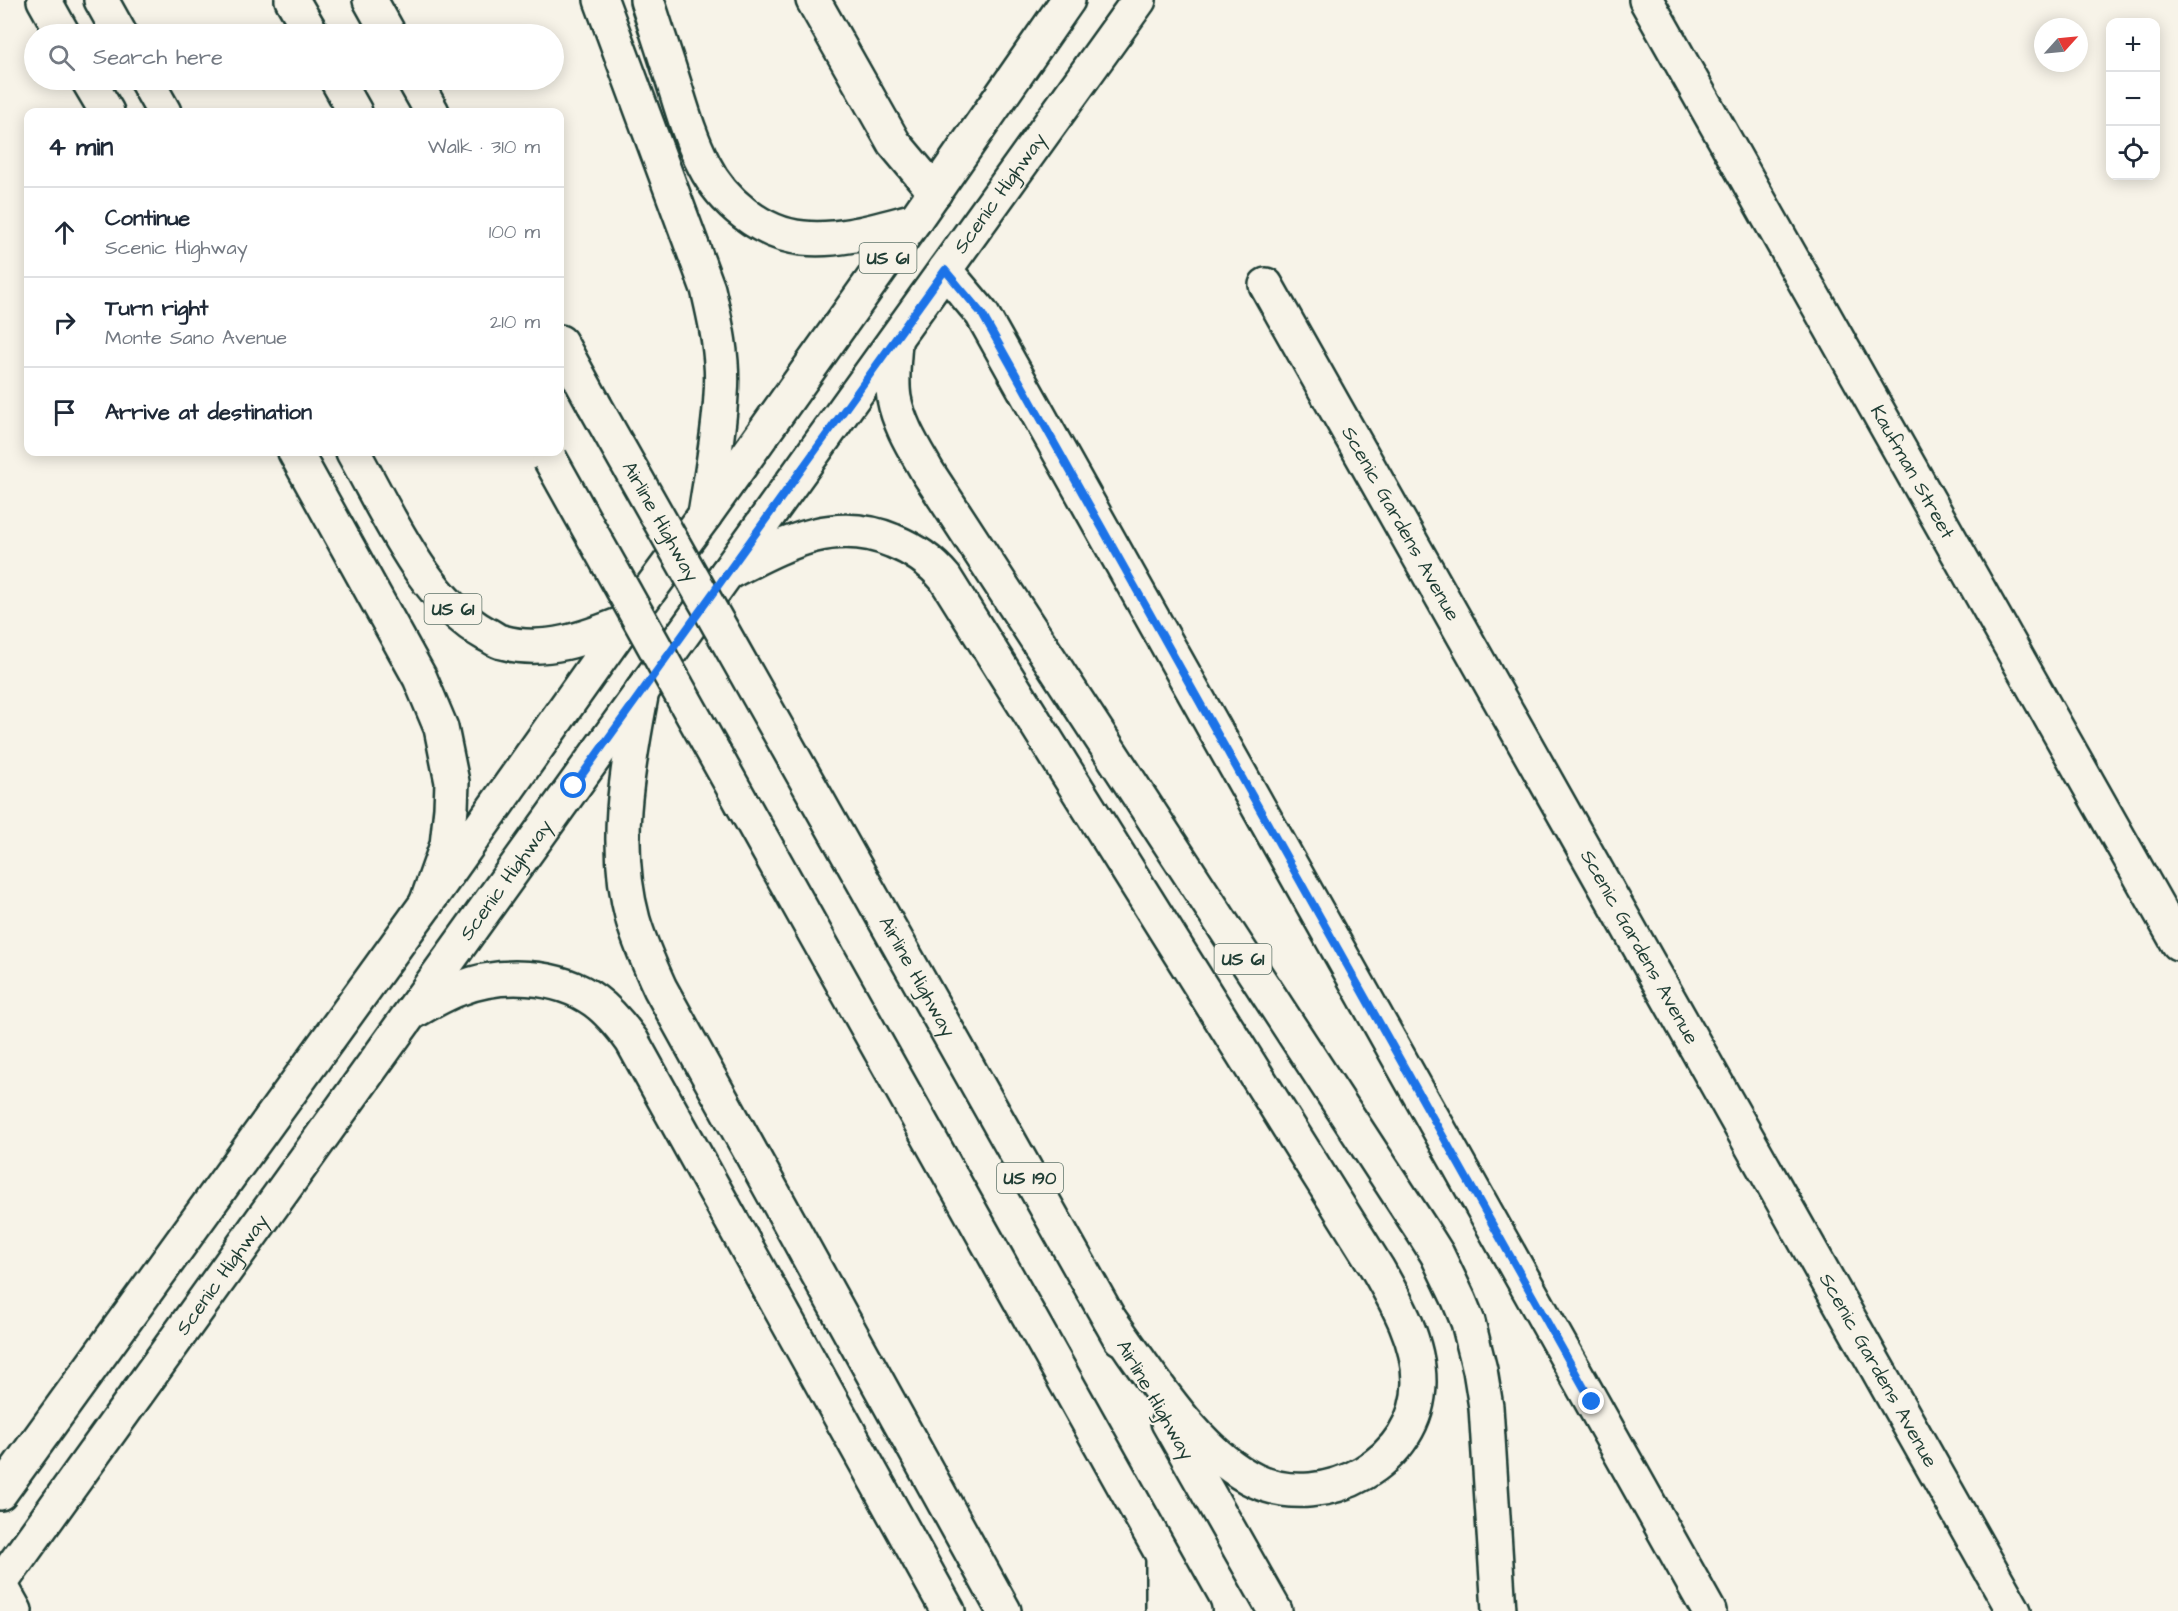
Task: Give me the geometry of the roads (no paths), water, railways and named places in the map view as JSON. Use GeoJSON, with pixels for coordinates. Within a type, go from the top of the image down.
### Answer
{"type":"FeatureCollection","features":[{"type":"Feature","properties":{"kind":"main road"},"geometry":{"type":"LineString","coordinates":[[44,0],[57,24]]}},
{"type":"Feature","properties":{"kind":"main road"},"geometry":{"type":"LineString","coordinates":[[101,0],[114,24]]}},
{"type":"Feature","properties":{"kind":"main road"},"geometry":{"type":"LineString","coordinates":[[292,0],[306,24]]}},
{"type":"Feature","properties":{"kind":"main road"},"geometry":{"type":"LineString","coordinates":[[370,0],[383,24]]}},
{"type":"Feature","properties":{"kind":"main road"},"geometry":{"type":"LineString","coordinates":[[602,0],[708,289],[716,321],[721,394],[705,515]]}},
{"type":"Feature","properties":{"kind":"main road"},"geometry":{"type":"LineString","coordinates":[[647,0],[683,113],[704,165],[725,195],[739,209],[770,229],[804,238],[827,238],[866,232],[915,220]]}},
{"type":"Feature","properties":{"kind":"main road"},"geometry":{"type":"LineString","coordinates":[[813,0],[894,143],[935,192]]}},
{"type":"Feature","properties":{"kind":"main road","name":"US 61"},"geometry":{"type":"LineString","coordinates":[[355,456],[412,557],[432,586],[452,609],[473,626],[501,642],[545,646],[596,634],[626,622],[935,192],[1068,0]]}},
{"type":"Feature","properties":{"kind":"main road","name":"Scenic Highway"},"geometry":{"type":"LineString","coordinates":[[0,1584],[1139,0]]}},
{"type":"Feature","properties":{"kind":"main road","name":"Kaufman Street"},"geometry":{"type":"LineString","coordinates":[[1646,0],[2178,943]]}},
{"type":"Feature","properties":{"kind":"main road"},"geometry":{"type":"LineString","coordinates":[[94,90],[105,108]]}},
{"type":"Feature","properties":{"kind":"main road"},"geometry":{"type":"LineString","coordinates":[[152,90],[162,108]]}},
{"type":"Feature","properties":{"kind":"main road"},"geometry":{"type":"LineString","coordinates":[[343,90],[354,108]]}},
{"type":"Feature","properties":{"kind":"main road"},"geometry":{"type":"LineString","coordinates":[[420,90],[430,108]]}},
{"type":"Feature","properties":{"kind":"main road"},"geometry":{"type":"LineString","coordinates":[[945,270],[982,314],[1709,1611]]}},
{"type":"Feature","properties":{"kind":"main road","name":"Scenic Gardens Avenue"},"geometry":{"type":"LineString","coordinates":[[1266,285],[2013,1611]]}},
{"type":"Feature","properties":{"kind":"main road","name":"US 61"},"geometry":{"type":"LineString","coordinates":[[895,341],[894,397],[907,435],[927,471],[1420,1227],[1450,1279],[1468,1322],[1486,1407],[1498,1611]]}},
{"type":"Feature","properties":{"kind":"main road","name":"Airline Highway"},"geometry":{"type":"LineString","coordinates":[[564,349],[1275,1611]]}},
{"type":"Feature","properties":{"kind":"main road"},"geometry":{"type":"LineString","coordinates":[[297,456],[420,678],[441,728],[452,782],[451,808],[447,845],[426,903]]}},
{"type":"Feature","properties":{"kind":"main road"},"geometry":{"type":"LineString","coordinates":[[549,456],[1194,1611]]}},
{"type":"Feature","properties":{"kind":"main road"},"geometry":{"type":"LineString","coordinates":[[727,573],[782,546],[809,536],[848,530],[867,532],[900,543],[938,569],[1395,1299],[1405,1321],[1416,1359],[1419,1382],[1412,1417],[1404,1434],[1393,1448],[1373,1468],[1358,1477],[1320,1489],[1296,1491],[1275,1487],[1236,1469],[1205,1443],[1168,1399],[1110,1320]]}},
{"type":"Feature","properties":{"kind":"main road"},"geometry":{"type":"LineString","coordinates":[[0,1493],[626,622]]}},
{"type":"Feature","properties":{"kind":"main road"},"geometry":{"type":"LineString","coordinates":[[642,691],[629,762],[623,820],[623,852],[632,917],[642,947],[660,988],[1004,1611]]}},
{"type":"Feature","properties":{"kind":"main road"},"geometry":{"type":"LineString","coordinates":[[412,1012],[458,989],[477,983],[528,979],[545,980],[574,989],[594,1000],[620,1024],[632,1041],[948,1611]]}},
{"type":"Feature","properties":{"kind":"main road"},"geometry":{"type":"LineString","coordinates":[[1163,1555],[1163,1611]]}},
{"type":"Feature","properties":{"kind":"main road"},"geometry":{"type":"LineString","coordinates":[[0,1584],[15,1611]]}}]}
